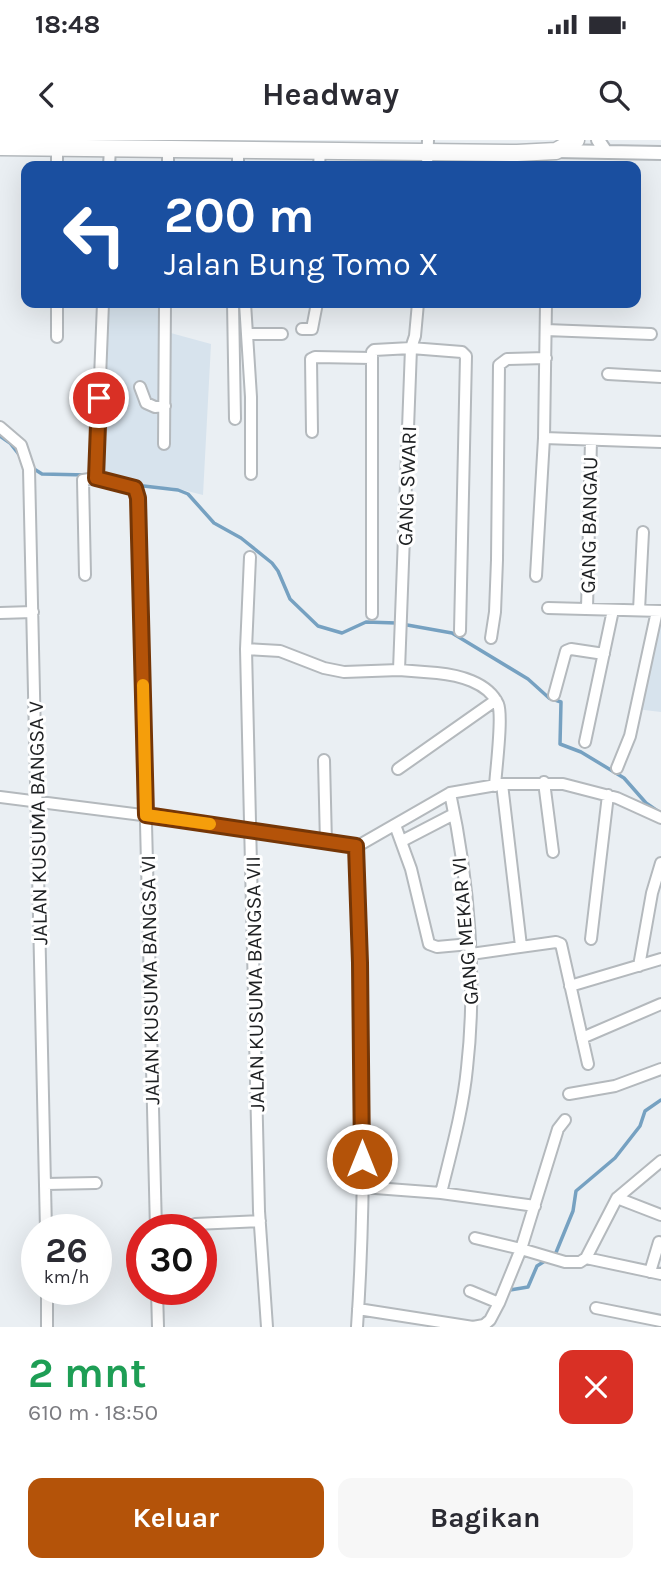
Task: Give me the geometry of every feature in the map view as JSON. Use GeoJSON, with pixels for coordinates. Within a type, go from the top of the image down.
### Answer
{"type":"FeatureCollection","features":[{"type":"Feature","properties":{"kind":"highway"},"geometry":{"type":"LineString","coordinates":[[0,147],[57,149],[140,144],[168,148],[219,145],[238,158],[260,145],[320,159],[365,146],[428,153],[549,156],[576,140]]}},
{"type":"Feature","properties":{"kind":"main road"},"geometry":{"type":"LineString","coordinates":[[598,140],[606,152]]}},
{"type":"Feature","properties":{"kind":"main road"},"geometry":{"type":"LineString","coordinates":[[549,156],[606,152],[661,153]]}},
{"type":"Feature","properties":{"kind":"street"},"geometry":{"type":"LineString","coordinates":[[168,148],[168,161]]}},
{"type":"Feature","properties":{"kind":"street"},"geometry":{"type":"LineString","coordinates":[[57,149],[57,161]]}},
{"type":"Feature","properties":{"kind":"street"},"geometry":{"type":"LineString","coordinates":[[57,308],[57,337]]}},
{"type":"Feature","properties":{"kind":"street"},"geometry":{"type":"LineString","coordinates":[[85,575],[103,308]]}},
{"type":"Feature","properties":{"kind":"street"},"geometry":{"type":"LineString","coordinates":[[164,444],[165,308]]}},
{"type":"Feature","properties":{"kind":"street"},"geometry":{"type":"LineString","coordinates":[[233,308],[234,418]]}},
{"type":"Feature","properties":{"kind":"street"},"geometry":{"type":"LineString","coordinates":[[245,308],[251,397],[251,474]]}},
{"type":"Feature","properties":{"kind":"street"},"geometry":{"type":"LineString","coordinates":[[302,329],[312,329],[316,308]]}},
{"type":"Feature","properties":{"kind":"street","name":"GANG SWARI"},"geometry":{"type":"LineString","coordinates":[[399,670],[411,348],[418,308]]}},
{"type":"Feature","properties":{"kind":"street"},"geometry":{"type":"LineString","coordinates":[[536,576],[544,438],[546,308]]}},
{"type":"Feature","properties":{"kind":"street"},"geometry":{"type":"LineString","coordinates":[[546,330],[651,334]]}},
{"type":"Feature","properties":{"kind":"street"},"geometry":{"type":"LineString","coordinates":[[247,334],[282,334]]}},
{"type":"Feature","properties":{"kind":"street"},"geometry":{"type":"LineString","coordinates":[[372,614],[372,352],[411,348],[462,352],[466,356],[460,631]]}},
{"type":"Feature","properties":{"kind":"street"},"geometry":{"type":"LineString","coordinates":[[312,432],[311,359],[372,358]]}},
{"type":"Feature","properties":{"kind":"street"},"geometry":{"type":"LineString","coordinates":[[491,638],[497,560],[499,365],[508,359],[546,358]]}},
{"type":"Feature","properties":{"kind":"street"},"geometry":{"type":"LineString","coordinates":[[608,374],[661,377]]}},
{"type":"Feature","properties":{"kind":"street"},"geometry":{"type":"LineString","coordinates":[[140,387],[146,403],[155,407],[165,406]]}},
{"type":"Feature","properties":{"kind":"street","name":"JALAN KUSUMA BANGSA V"},"geometry":{"type":"LineString","coordinates":[[0,427],[21,445],[28,465],[46,1214]]}},
{"type":"Feature","properties":{"kind":"street","name":"GANG BANGAU"},"geometry":{"type":"LineString","coordinates":[[544,438],[661,442]]}},
{"type":"Feature","properties":{"kind":"street","name":"GANG BANGAU"},"geometry":{"type":"LineString","coordinates":[[587,609],[590,440]]}},
{"type":"Feature","properties":{"kind":"street","name":"JALAN KUSUMA BANGSA VI"},"geometry":{"type":"LineString","coordinates":[[90,479],[128,484],[137,492],[156,1214]]}},
{"type":"Feature","properties":{"kind":"street"},"geometry":{"type":"LineString","coordinates":[[639,610],[643,532]]}},
{"type":"Feature","properties":{"kind":"street","name":"JALAN KUSUMA BANGSA VII"},"geometry":{"type":"LineString","coordinates":[[250,557],[246,649],[260,1221],[267,1327]]}},
{"type":"Feature","properties":{"kind":"street"},"geometry":{"type":"LineString","coordinates":[[548,608],[659,611],[630,736],[617,768]]}},
{"type":"Feature","properties":{"kind":"street"},"geometry":{"type":"LineString","coordinates":[[584,742],[612,610]]}},
{"type":"Feature","properties":{"kind":"street"},"geometry":{"type":"LineString","coordinates":[[0,613],[33,612]]}},
{"type":"Feature","properties":{"kind":"street"},"geometry":{"type":"LineString","coordinates":[[246,649],[280,651],[332,671],[399,670],[452,675],[480,686],[496,700],[499,707],[498,785],[521,946]]}},
{"type":"Feature","properties":{"kind":"street"},"geometry":{"type":"LineString","coordinates":[[554,695],[565,652],[571,649],[604,654]]}},
{"type":"Feature","properties":{"kind":"street"},"geometry":{"type":"LineString","coordinates":[[398,769],[496,700]]}},
{"type":"Feature","properties":{"kind":"street"},"geometry":{"type":"LineString","coordinates":[[324,760],[326,842]]}},
{"type":"Feature","properties":{"kind":"street"},"geometry":{"type":"LineString","coordinates":[[0,797],[356,846],[450,793],[498,785],[544,782],[563,784],[608,795],[661,818]]}},
{"type":"Feature","properties":{"kind":"street"},"geometry":{"type":"LineString","coordinates":[[544,782],[553,852]]}},
{"type":"Feature","properties":{"kind":"street","name":"GANG MEKAR VI"},"geometry":{"type":"LineString","coordinates":[[441,1193],[459,1118],[472,1015],[471,949],[450,793]]}},
{"type":"Feature","properties":{"kind":"street"},"geometry":{"type":"LineString","coordinates":[[591,939],[608,795]]}},
{"type":"Feature","properties":{"kind":"street"},"geometry":{"type":"LineString","coordinates":[[402,841],[454,814]]}},
{"type":"Feature","properties":{"kind":"street"},"geometry":{"type":"LineString","coordinates":[[395,825],[421,905],[429,944],[471,949],[556,942],[561,944],[588,1064]]}},
{"type":"Feature","properties":{"kind":"street"},"geometry":{"type":"LineString","coordinates":[[356,846],[362,1187],[357,1327]]}},
{"type":"Feature","properties":{"kind":"street"},"geometry":{"type":"LineString","coordinates":[[639,966],[652,893],[661,863]]}},
{"type":"Feature","properties":{"kind":"street"},"geometry":{"type":"LineString","coordinates":[[570,986],[661,959]]}},
{"type":"Feature","properties":{"kind":"street"},"geometry":{"type":"LineString","coordinates":[[582,1038],[661,1004]]}},
{"type":"Feature","properties":{"kind":"street"},"geometry":{"type":"LineString","coordinates":[[569,1094],[615,1086],[661,1069]]}},
{"type":"Feature","properties":{"kind":"street"},"geometry":{"type":"LineString","coordinates":[[358,1309],[421,1323],[473,1327],[484,1325],[490,1320],[522,1249],[558,1129],[565,1120]]}},
{"type":"Feature","properties":{"kind":"street"},"geometry":{"type":"LineString","coordinates":[[586,1258],[617,1198],[661,1161]]}},
{"type":"Feature","properties":{"kind":"street"},"geometry":{"type":"LineString","coordinates":[[46,1184],[96,1183]]}},
{"type":"Feature","properties":{"kind":"street"},"geometry":{"type":"LineString","coordinates":[[362,1187],[441,1193],[535,1206]]}},
{"type":"Feature","properties":{"kind":"street"},"geometry":{"type":"LineString","coordinates":[[617,1198],[661,1215]]}},
{"type":"Feature","properties":{"kind":"street"},"geometry":{"type":"LineString","coordinates":[[217,1223],[260,1221]]}},
{"type":"Feature","properties":{"kind":"street"},"geometry":{"type":"LineString","coordinates":[[475,1238],[573,1264],[586,1258],[655,1273],[659,1242]]}},
{"type":"Feature","properties":{"kind":"street"},"geometry":{"type":"LineString","coordinates":[[470,1291],[499,1303]]}},
{"type":"Feature","properties":{"kind":"street"},"geometry":{"type":"LineString","coordinates":[[47,1305],[47,1327]]}},
{"type":"Feature","properties":{"kind":"street"},"geometry":{"type":"LineString","coordinates":[[158,1305],[158,1327]]}},
{"type":"Feature","properties":{"kind":"street"},"geometry":{"type":"LineString","coordinates":[[596,1308],[661,1321]]}},
{"type":"Feature","properties":{"kind":"shaded area"},"geometry":{"type":"Polygon","coordinates":[[[106,308],[168,308],[167,332],[211,344],[203,495],[171,487],[147,487],[101,472],[106,308]]]}},
{"type":"Feature","properties":{"kind":"shaded area"},"geometry":{"type":"Polygon","coordinates":[[[654,621],[661,622],[661,712],[636,709],[654,621]]]}},
{"type":"Feature","properties":{"kind":"waterway"},"geometry":{"type":"LineString","coordinates":[[0,436],[10,443],[21,457]]}},
{"type":"Feature","properties":{"kind":"waterway"},"geometry":{"type":"LineString","coordinates":[[31,467],[42,474],[87,475]]}},
{"type":"Feature","properties":{"kind":"waterway"},"geometry":{"type":"LineString","coordinates":[[135,485],[178,490],[188,494],[214,523],[241,538],[272,563],[290,599],[318,626],[342,633],[366,622],[396,623],[452,633],[528,679],[549,698],[561,702],[560,744],[581,752],[624,778],[646,803],[659,812]]}},
{"type":"Feature","properties":{"kind":"waterway"},"geometry":{"type":"LineString","coordinates":[[555,1255],[573,1211],[576,1191],[615,1158],[640,1126],[645,1111],[661,1100]]}},
{"type":"Feature","properties":{"kind":"waterway"},"geometry":{"type":"LineString","coordinates":[[507,1293],[528,1287],[537,1266],[548,1259]]}},
{"type":"Feature","properties":{"kind":"slow traffic"},"geometry":{"type":"LineString","coordinates":[[143,685],[146,815],[210,824]]}},
{"type":"Feature","properties":{"kind":"route"},"geometry":{"type":"LineString","coordinates":[[99,398],[96,478],[128,484],[135,488],[138,498],[146,815],[356,846],[362,1159]]}}]}
